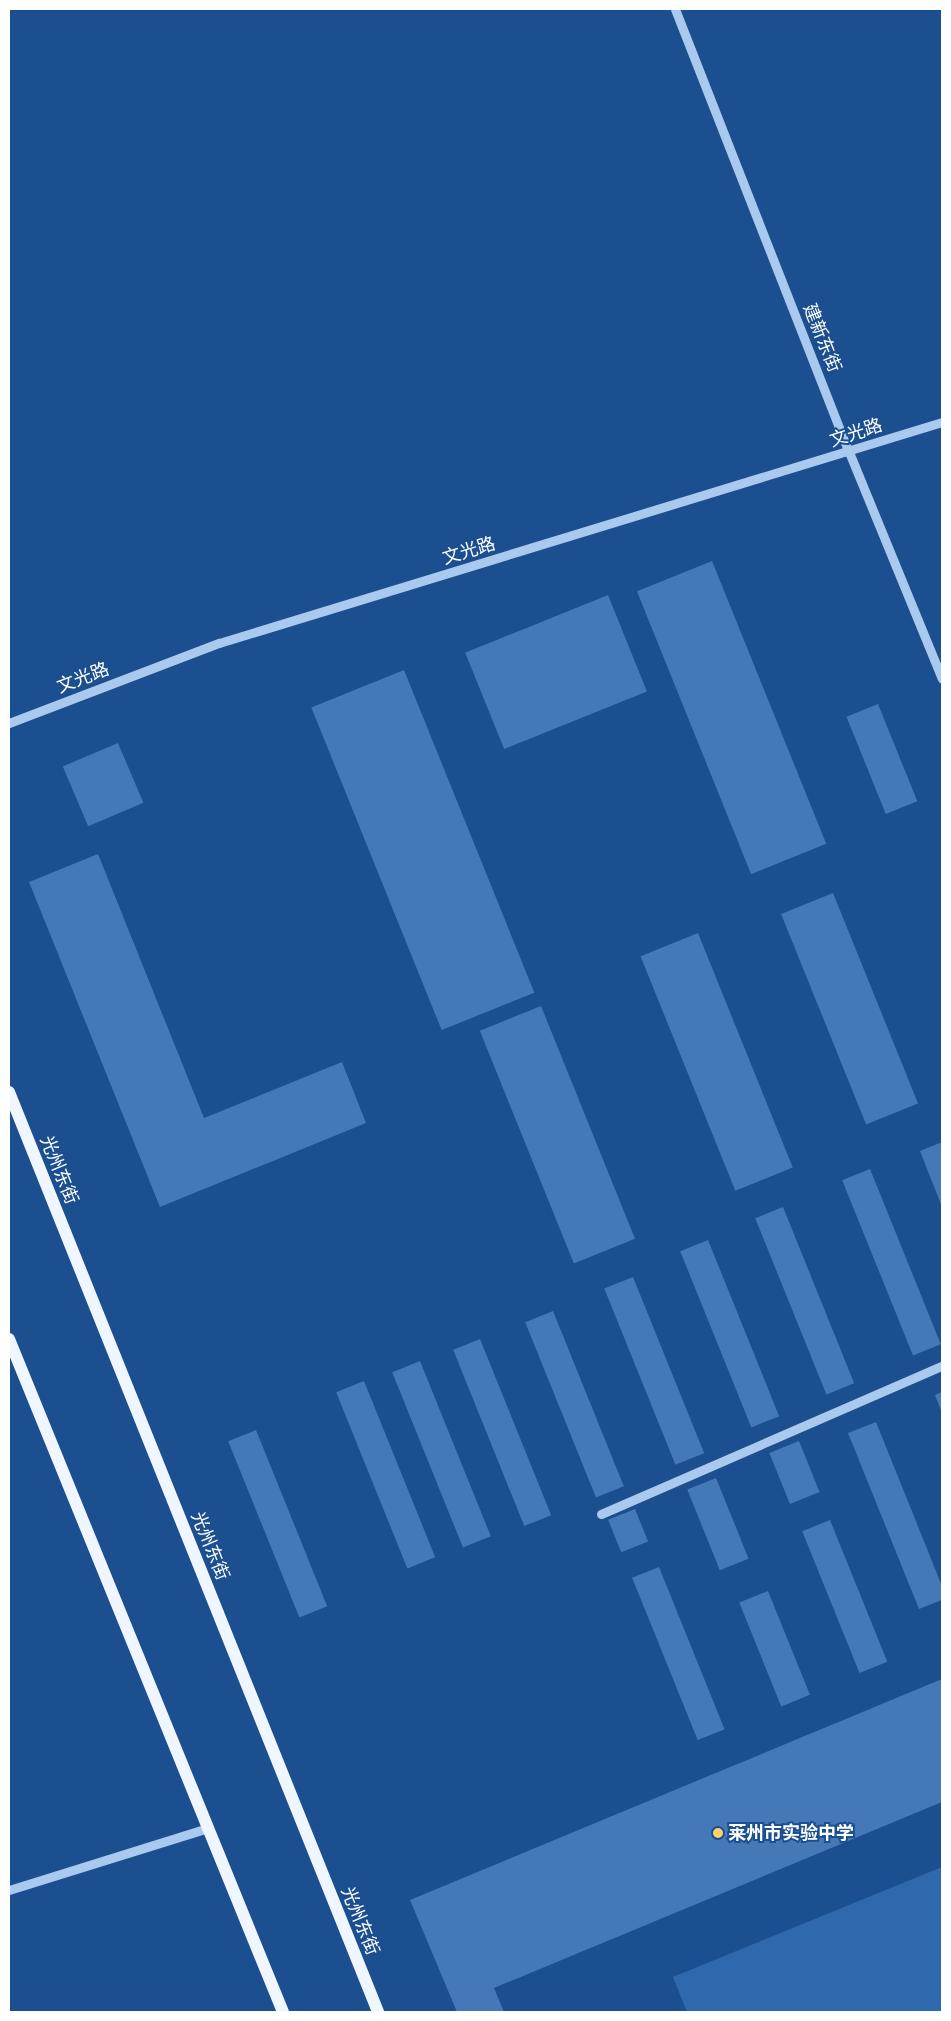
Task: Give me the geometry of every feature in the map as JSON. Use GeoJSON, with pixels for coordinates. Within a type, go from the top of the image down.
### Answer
{"type":"FeatureCollection","features":[{"type":"Feature","properties":{"kind":"main road","name":"光州东街"},"geometry":{"type":"LineString","coordinates":[[9,1092],[378,2012]]}},
{"type":"Feature","properties":{"kind":"main road"},"geometry":{"type":"LineString","coordinates":[[9,1339],[283,2012]]}},
{"type":"Feature","properties":{"kind":"street","name":"建新东街"},"geometry":{"type":"LineString","coordinates":[[675,9],[942,679]]}},
{"type":"Feature","properties":{"kind":"street","name":"文光路"},"geometry":{"type":"LineString","coordinates":[[9,723],[219,643],[850,452],[942,422]]}},
{"type":"Feature","properties":{"kind":"street"},"geometry":{"type":"LineString","coordinates":[[601,1514],[942,1366]]}},
{"type":"Feature","properties":{"kind":"street"},"geometry":{"type":"LineString","coordinates":[[9,1890],[208,1828]]}},
{"type":"Feature","properties":{"kind":"shaded area"},"geometry":{"type":"Polygon","coordinates":[[[942,1867],[942,2012],[687,2012],[673,1977],[942,1867]]]}},
{"type":"Feature","properties":{"kind":"building"},"geometry":{"type":"Polygon","coordinates":[[[712,561],[826,844],[751,874],[637,591],[712,561]]]}},
{"type":"Feature","properties":{"kind":"building"},"geometry":{"type":"Polygon","coordinates":[[[608,595],[647,691],[504,749],[465,653],[608,595]]]}},
{"type":"Feature","properties":{"kind":"building"},"geometry":{"type":"Polygon","coordinates":[[[404,670],[534,993],[442,1030],[311,707],[404,670]]]}},
{"type":"Feature","properties":{"kind":"building"},"geometry":{"type":"Polygon","coordinates":[[[878,704],[917,801],[886,814],[846,717],[878,704]]]}},
{"type":"Feature","properties":{"kind":"building"},"geometry":{"type":"Polygon","coordinates":[[[118,743],[143,803],[88,826],[63,766],[118,743]]]}},
{"type":"Feature","properties":{"kind":"building"},"geometry":{"type":"Polygon","coordinates":[[[98,854],[204,1118],[342,1062],[366,1123],[160,1207],[29,882],[98,854]]]}},
{"type":"Feature","properties":{"kind":"building"},"geometry":{"type":"Polygon","coordinates":[[[833,893],[918,1103],[866,1124],[781,914],[833,893]]]}},
{"type":"Feature","properties":{"kind":"building"},"geometry":{"type":"Polygon","coordinates":[[[698,933],[793,1168],[735,1191],[641,956],[698,933]]]}},
{"type":"Feature","properties":{"kind":"building"},"geometry":{"type":"Polygon","coordinates":[[[541,1006],[635,1239],[574,1263],[480,1031],[541,1006]]]}},
{"type":"Feature","properties":{"kind":"building"},"geometry":{"type":"Polygon","coordinates":[[[942,1142],[942,1207],[920,1151],[942,1142]]]}},
{"type":"Feature","properties":{"kind":"building"},"geometry":{"type":"Polygon","coordinates":[[[870,1169],[941,1344],[913,1355],[842,1180],[870,1169]]]}},
{"type":"Feature","properties":{"kind":"building"},"geometry":{"type":"Polygon","coordinates":[[[783,1207],[854,1383],[826,1394],[755,1218],[783,1207]]]}},
{"type":"Feature","properties":{"kind":"building"},"geometry":{"type":"Polygon","coordinates":[[[708,1240],[779,1416],[751,1427],[680,1251],[708,1240]]]}},
{"type":"Feature","properties":{"kind":"building"},"geometry":{"type":"Polygon","coordinates":[[[633,1277],[704,1453],[675,1465],[604,1289],[633,1277]]]}},
{"type":"Feature","properties":{"kind":"building"},"geometry":{"type":"Polygon","coordinates":[[[553,1311],[624,1486],[596,1497],[525,1322],[553,1311]]]}},
{"type":"Feature","properties":{"kind":"building"},"geometry":{"type":"Polygon","coordinates":[[[480,1339],[551,1515],[524,1526],[453,1350],[480,1339]]]}},
{"type":"Feature","properties":{"kind":"building"},"geometry":{"type":"Polygon","coordinates":[[[420,1361],[491,1536],[463,1547],[392,1372],[420,1361]]]}},
{"type":"Feature","properties":{"kind":"building"},"geometry":{"type":"Polygon","coordinates":[[[364,1381],[435,1557],[407,1568],[336,1392],[364,1381]]]}},
{"type":"Feature","properties":{"kind":"building"},"geometry":{"type":"Polygon","coordinates":[[[942,1392],[942,1413],[935,1395],[942,1392]]]}},
{"type":"Feature","properties":{"kind":"building"},"geometry":{"type":"Polygon","coordinates":[[[876,1422],[942,1586],[942,1600],[919,1609],[848,1433],[876,1422]]]}},
{"type":"Feature","properties":{"kind":"building"},"geometry":{"type":"Polygon","coordinates":[[[256,1430],[327,1606],[299,1617],[228,1441],[256,1430]]]}},
{"type":"Feature","properties":{"kind":"building"},"geometry":{"type":"Polygon","coordinates":[[[799,1441],[820,1492],[790,1504],[769,1453],[799,1441]]]}},
{"type":"Feature","properties":{"kind":"building"},"geometry":{"type":"Polygon","coordinates":[[[716,1478],[749,1559],[720,1570],[687,1490],[716,1478]]]}},
{"type":"Feature","properties":{"kind":"building"},"geometry":{"type":"Polygon","coordinates":[[[635,1509],[648,1541],[621,1552],[608,1520],[635,1509]]]}},
{"type":"Feature","properties":{"kind":"building"},"geometry":{"type":"Polygon","coordinates":[[[830,1520],[887,1662],[859,1673],[802,1531],[830,1520]]]}},
{"type":"Feature","properties":{"kind":"building"},"geometry":{"type":"Polygon","coordinates":[[[659,1567],[725,1729],[698,1740],[632,1578],[659,1567]]]}},
{"type":"Feature","properties":{"kind":"building"},"geometry":{"type":"Polygon","coordinates":[[[768,1591],[810,1695],[781,1706],[739,1603],[768,1591]]]}},
{"type":"Feature","properties":{"kind":"building"},"geometry":{"type":"Polygon","coordinates":[[[942,1679],[942,1802],[494,1988],[504,2012],[457,2012],[410,1900],[942,1679]]]}},
{"type":"Feature","properties":{"kind":"place","name":"莱州市实验中学"},"geometry":{"type":"Point","coordinates":[718,1833]}}]}
